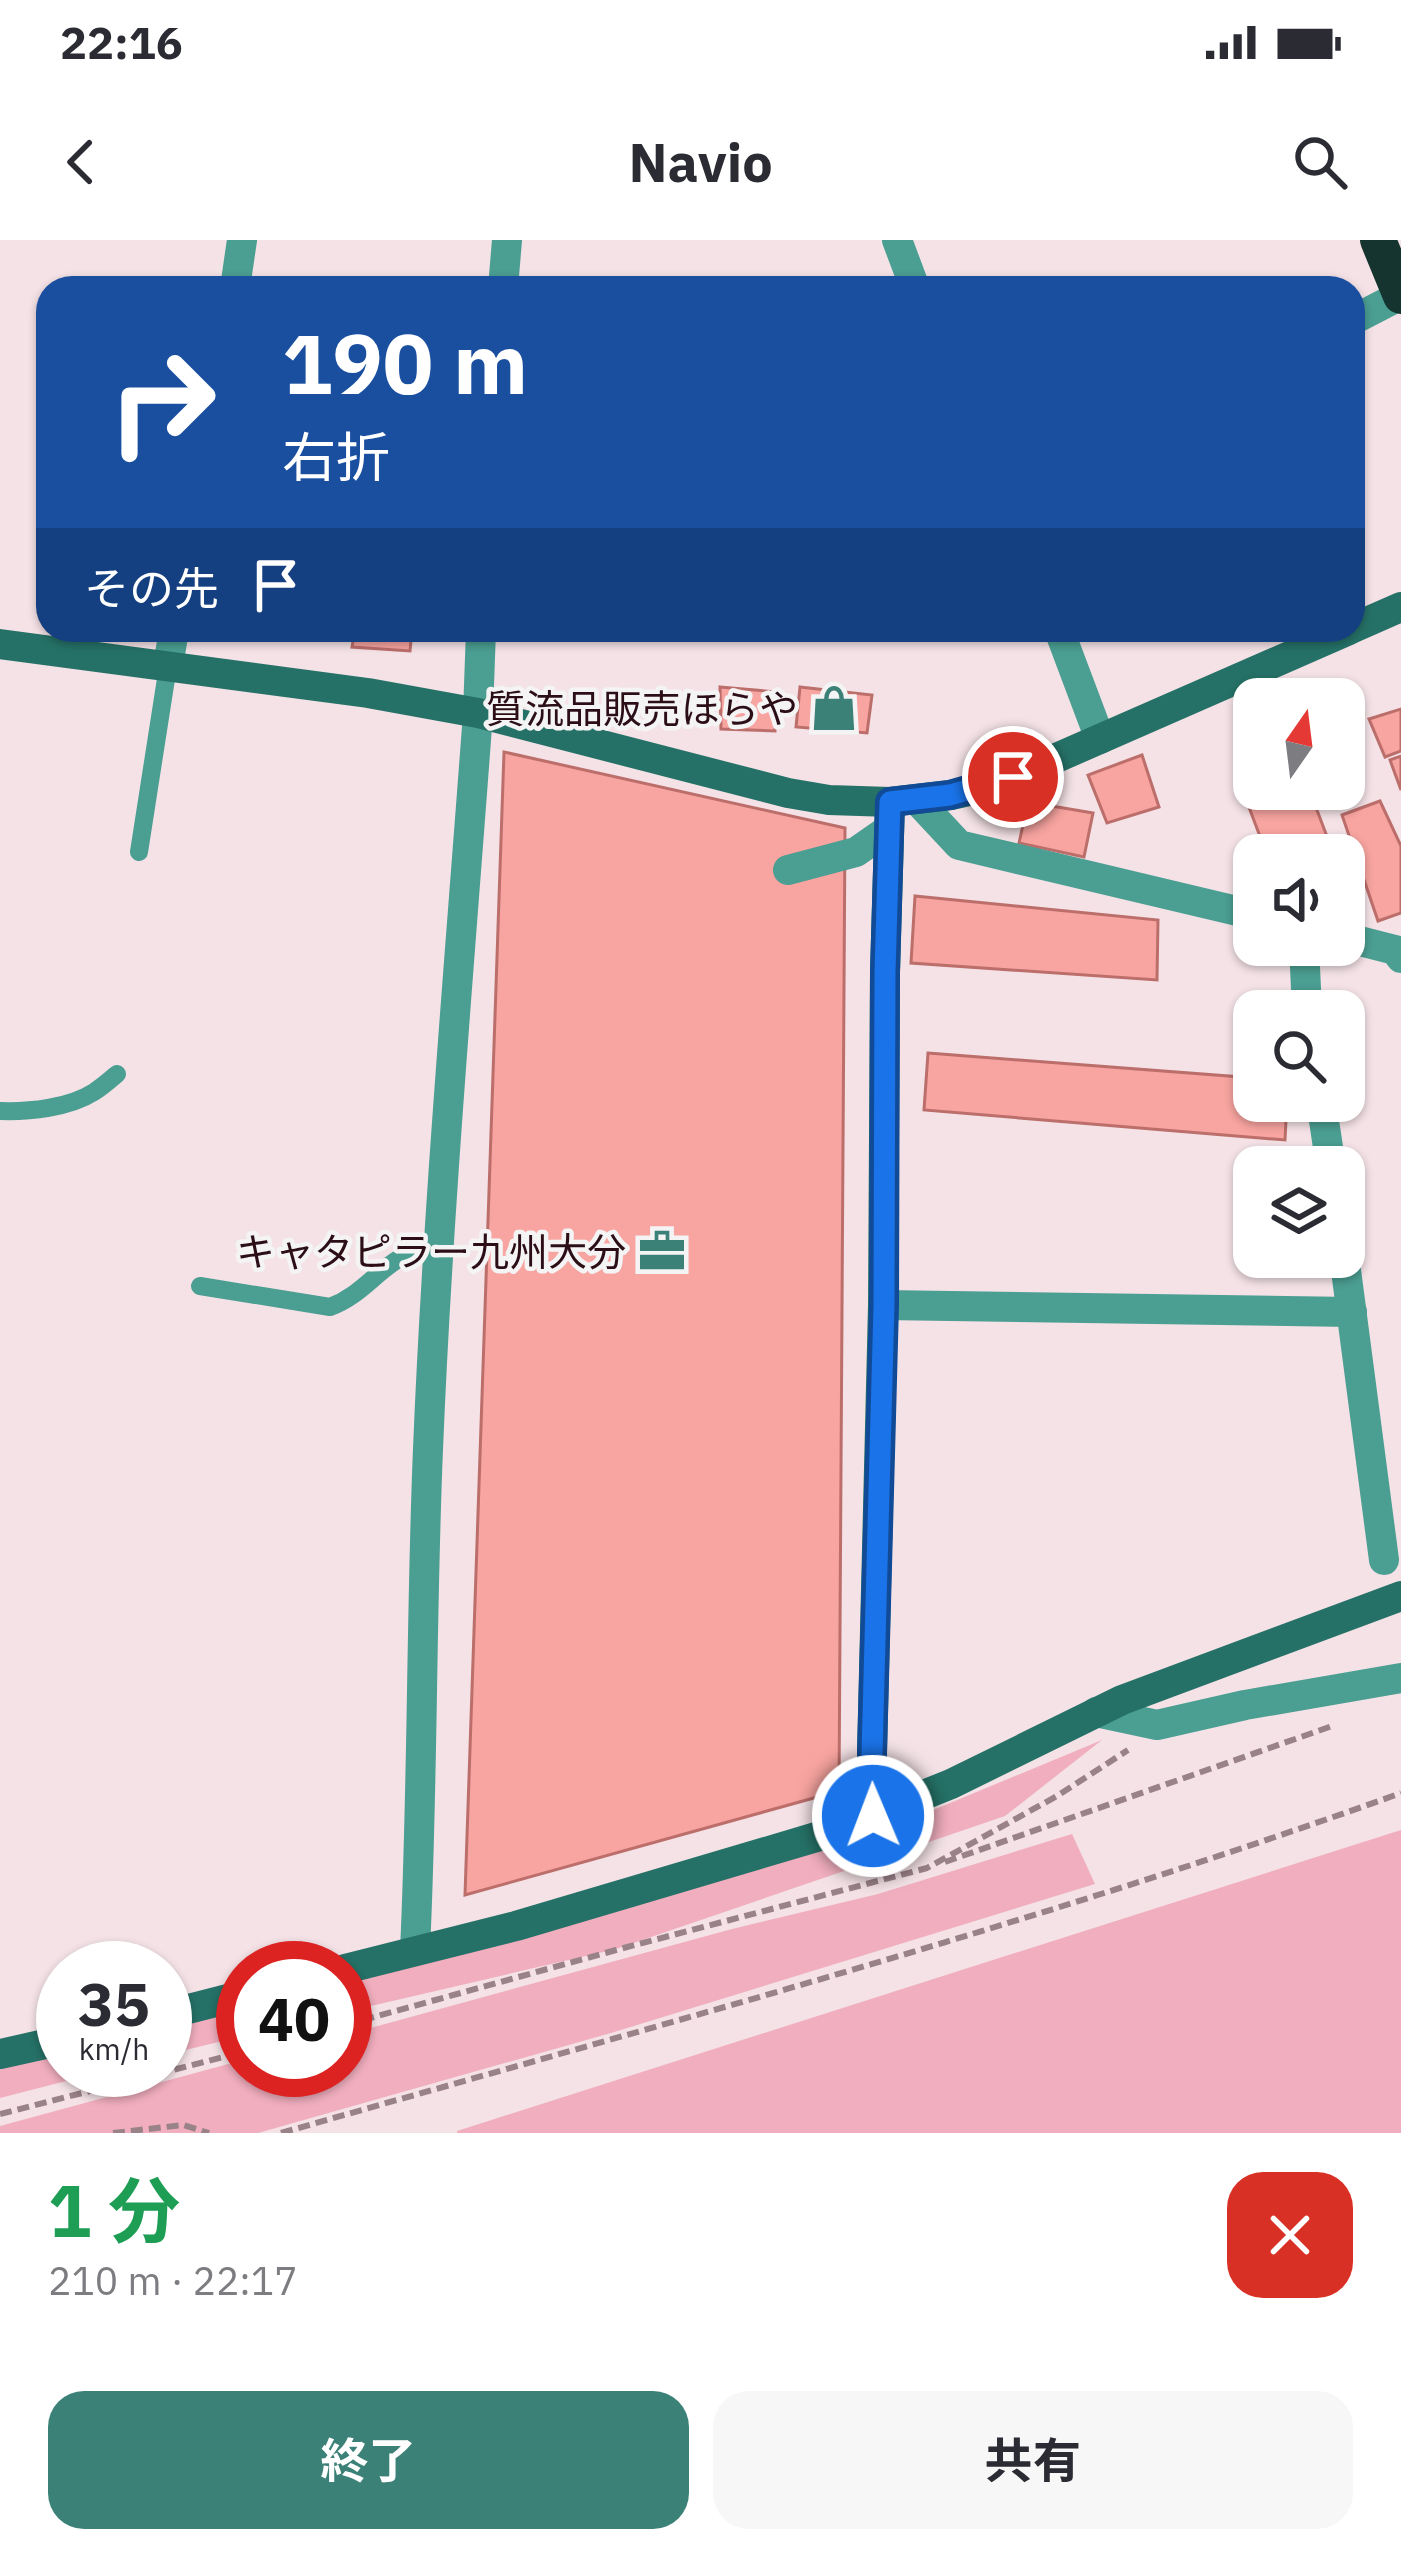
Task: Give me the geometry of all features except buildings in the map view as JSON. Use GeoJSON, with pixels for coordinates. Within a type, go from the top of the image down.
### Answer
{"type":"FeatureCollection","features":[{"type":"Feature","properties":{"kind":"highway"},"geometry":{"type":"LineString","coordinates":[[1378,240],[1401,295]]}},
{"type":"Feature","properties":{"kind":"street"},"geometry":{"type":"LineString","coordinates":[[237,276],[242,240]]}},
{"type":"Feature","properties":{"kind":"street"},"geometry":{"type":"LineString","coordinates":[[504,276],[507,240]]}},
{"type":"Feature","properties":{"kind":"street"},"geometry":{"type":"LineString","coordinates":[[897,240],[910,276]]}},
{"type":"Feature","properties":{"kind":"street"},"geometry":{"type":"LineString","coordinates":[[1365,314],[1401,295]]}},
{"type":"Feature","properties":{"kind":"street"},"geometry":{"type":"LineString","coordinates":[[1365,623],[1401,607]]}},
{"type":"Feature","properties":{"kind":"street"},"geometry":{"type":"LineString","coordinates":[[168,666],[172,642]]}},
{"type":"Feature","properties":{"kind":"street"},"geometry":{"type":"LineString","coordinates":[[416,1950],[438,1246],[481,642]]}},
{"type":"Feature","properties":{"kind":"street"},"geometry":{"type":"LineString","coordinates":[[1064,642],[1100,739]]}},
{"type":"Feature","properties":{"kind":"street"},"geometry":{"type":"LineString","coordinates":[[788,870],[856,852],[899,810],[982,788],[1321,642]]}},
{"type":"Feature","properties":{"kind":"street"},"geometry":{"type":"LineString","coordinates":[[0,644],[368,693],[478,713],[788,793],[899,810],[959,845],[1233,910]]}},
{"type":"Feature","properties":{"kind":"street"},"geometry":{"type":"LineString","coordinates":[[873,1816],[884,1305],[885,972],[899,810]]}},
{"type":"Feature","properties":{"kind":"street"},"geometry":{"type":"LineString","coordinates":[[1365,942],[1395,950],[1401,958]]}},
{"type":"Feature","properties":{"kind":"street"},"geometry":{"type":"LineString","coordinates":[[1347,1278],[1384,1560]]}},
{"type":"Feature","properties":{"kind":"street"},"geometry":{"type":"LineString","coordinates":[[884,1305],[1352,1312]]}},
{"type":"Feature","properties":{"kind":"street"},"geometry":{"type":"LineString","coordinates":[[372,1962],[587,1906],[823,1835],[950,1784],[1096,1712],[1401,1596]]}},
{"type":"Feature","properties":{"kind":"street"},"geometry":{"type":"LineString","coordinates":[[1096,1712],[1156,1725],[1401,1678]]}},
{"type":"Feature","properties":{"kind":"street"},"geometry":{"type":"LineString","coordinates":[[0,2054],[36,2046]]}},
{"type":"Feature","properties":{"kind":"lane"},"geometry":{"type":"LineString","coordinates":[[139,852],[168,666]]}},
{"type":"Feature","properties":{"kind":"lane"},"geometry":{"type":"LineString","coordinates":[[0,1111],[21,1112],[63,1103],[92,1094],[117,1075]]}},
{"type":"Feature","properties":{"kind":"lane"},"geometry":{"type":"LineString","coordinates":[[200,1286],[330,1307],[344,1302],[404,1253],[438,1246]]}},
{"type":"Feature","properties":{"kind":"path"},"geometry":{"type":"LineString","coordinates":[[372,2017],[927,1868],[1348,1721]]}},
{"type":"Feature","properties":{"kind":"path"},"geometry":{"type":"LineString","coordinates":[[927,1868],[1117,1759],[1156,1725]]}},
{"type":"Feature","properties":{"kind":"path"},"geometry":{"type":"LineString","coordinates":[[281,2133],[1100,1894],[1401,1793]]}},
{"type":"Feature","properties":{"kind":"path"},"geometry":{"type":"LineString","coordinates":[[0,2114],[216,2059]]}},
{"type":"Feature","properties":{"kind":"path"},"geometry":{"type":"LineString","coordinates":[[113,2133],[183,2125],[208,2133]]}},
{"type":"Feature","properties":{"kind":"shaded area"},"geometry":{"type":"Polygon","coordinates":[[[1102,1740],[1005,1816],[616,1949],[372,2006],[372,1968],[880,1832],[1102,1740]]]}},
{"type":"Feature","properties":{"kind":"shaded area"},"geometry":{"type":"Polygon","coordinates":[[[1401,1830],[1401,2133],[457,2133],[457,2131],[1401,1830]]]}},
{"type":"Feature","properties":{"kind":"shaded area"},"geometry":{"type":"Polygon","coordinates":[[[1072,1834],[1095,1884],[611,2033],[258,2133],[0,2133],[0,2126],[107,2097],[192,2097],[192,2074],[216,2067],[216,2097],[372,2097],[372,2028],[878,1894],[1072,1834]]]}},
{"type":"Feature","properties":{"kind":"shaded area"},"geometry":{"type":"Polygon","coordinates":[[[216,2009],[216,2043],[192,2048],[192,2016],[216,2009]]]}},
{"type":"Feature","properties":{"kind":"shaded area"},"geometry":{"type":"Polygon","coordinates":[[[36,2057],[36,2089],[0,2098],[0,2067],[36,2057]]]}},
{"type":"Feature","properties":{"kind":"place","name":"質流品販売ほらや"},"geometry":{"type":"Point","coordinates":[834,708]}},
{"type":"Feature","properties":{"kind":"place","name":"キャタピラー九州大分"},"geometry":{"type":"Point","coordinates":[662,1251]}},
{"type":"Feature","properties":{"kind":"route"},"geometry":{"type":"LineString","coordinates":[[873,1816],[890,802],[950,795],[1013,777]]}}]}
